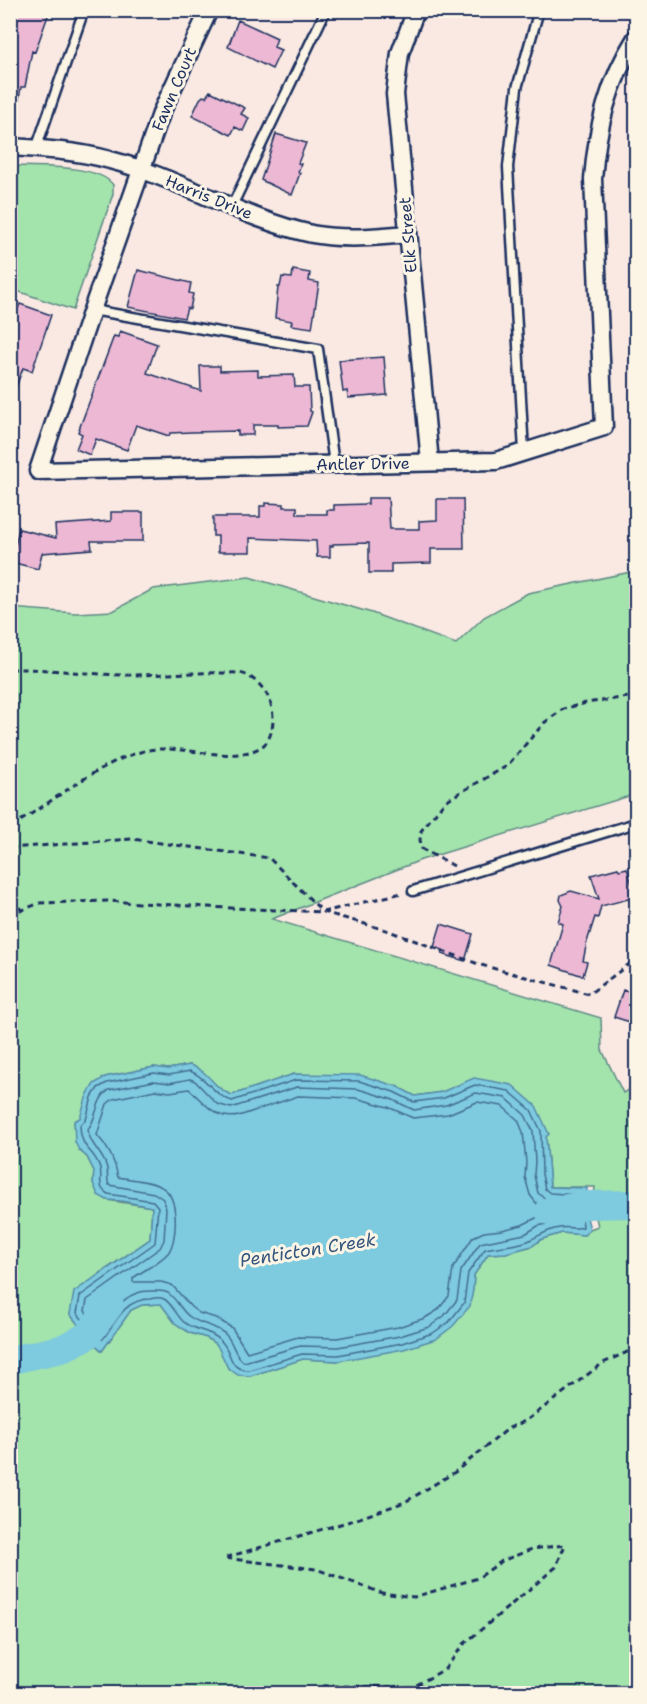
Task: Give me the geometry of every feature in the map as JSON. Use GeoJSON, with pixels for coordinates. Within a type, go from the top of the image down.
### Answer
{"type":"FeatureCollection","features":[{"type":"Feature","properties":{"kind":"street","name":"Fawn Court"},"geometry":{"type":"LineString","coordinates":[[142,170],[162,111],[209,10]]}},
{"type":"Feature","properties":{"kind":"street","name":"Elk Street"},"geometry":{"type":"LineString","coordinates":[[416,10],[400,53],[395,94],[430,462]]}},
{"type":"Feature","properties":{"kind":"street","name":"Antler Drive"},"geometry":{"type":"LineString","coordinates":[[142,170],[92,309],[38,471],[496,461],[604,426],[593,179],[595,146],[602,113],[612,83],[636,38]]}},
{"type":"Feature","properties":{"kind":"street","name":"Harris Drive"},"geometry":{"type":"LineString","coordinates":[[10,147],[83,153],[142,170],[281,226],[314,234],[347,238],[408,234]]}},
{"type":"Feature","properties":{"kind":"lane"},"geometry":{"type":"LineString","coordinates":[[36,149],[84,10]]}},
{"type":"Feature","properties":{"kind":"lane"},"geometry":{"type":"LineString","coordinates":[[232,206],[326,10]]}},
{"type":"Feature","properties":{"kind":"lane"},"geometry":{"type":"LineString","coordinates":[[524,452],[508,167],[517,88],[539,10]]}},
{"type":"Feature","properties":{"kind":"lane"},"geometry":{"type":"LineString","coordinates":[[92,309],[318,349],[334,464]]}},
{"type":"Feature","properties":{"kind":"lane"},"geometry":{"type":"LineString","coordinates":[[413,891],[636,823]]}},
{"type":"Feature","properties":{"kind":"path"},"geometry":{"type":"LineString","coordinates":[[10,669],[127,675],[201,672],[244,674],[260,683],[269,698],[273,717],[269,739],[262,747],[240,753],[172,749],[150,750],[126,756],[10,827]]}},
{"type":"Feature","properties":{"kind":"path"},"geometry":{"type":"LineString","coordinates":[[470,873],[422,849],[420,840],[422,831],[445,801],[507,766],[544,723],[563,709],[586,703],[636,696]]}},
{"type":"Feature","properties":{"kind":"path"},"geometry":{"type":"LineString","coordinates":[[10,848],[132,839],[269,858],[323,912]]}},
{"type":"Feature","properties":{"kind":"path"},"geometry":{"type":"LineString","coordinates":[[323,912],[413,891]]}},
{"type":"Feature","properties":{"kind":"path"},"geometry":{"type":"LineString","coordinates":[[10,915],[40,903],[107,900],[323,912],[386,930],[481,965],[589,994],[636,959]]}},
{"type":"Feature","properties":{"kind":"path"},"geometry":{"type":"LineString","coordinates":[[10,902],[23,910]]}},
{"type":"Feature","properties":{"kind":"path"},"geometry":{"type":"LineString","coordinates":[[303,1694],[324,1686],[413,1688],[445,1669],[464,1644],[556,1567],[565,1545],[532,1549],[502,1561],[478,1578],[414,1597],[382,1593],[316,1569],[224,1557],[354,1520],[405,1502],[455,1472],[509,1428],[527,1420],[603,1363],[636,1348]]}},
{"type":"Feature","properties":{"kind":"green space"},"geometry":{"type":"Polygon","coordinates":[[[11,166],[81,170],[106,178],[113,185],[113,194],[73,310],[11,289],[11,166]]]}},
{"type":"Feature","properties":{"kind":"green space"},"geometry":{"type":"Polygon","coordinates":[[[636,571],[636,794],[421,860],[272,919],[601,1018],[602,1050],[623,1093],[636,1085],[636,1693],[11,1693],[10,608],[76,613],[113,611],[153,589],[249,577],[372,613],[456,644],[484,617],[528,593],[636,571]],[[190,1065],[168,1069],[154,1067],[105,1077],[80,1118],[74,1122],[79,1150],[87,1157],[94,1171],[93,1183],[107,1200],[152,1207],[150,1239],[99,1274],[70,1314],[102,1351],[131,1310],[142,1305],[161,1304],[175,1323],[190,1333],[207,1338],[218,1345],[228,1368],[250,1376],[303,1359],[338,1361],[473,1290],[474,1275],[488,1254],[506,1253],[532,1246],[542,1239],[562,1233],[584,1235],[590,1229],[598,1226],[593,1205],[595,1187],[550,1187],[546,1137],[474,1079],[442,1092],[415,1096],[396,1086],[294,1074],[232,1095],[190,1065]]]}},
{"type":"Feature","properties":{"kind":"water"},"geometry":{"type":"Polygon","coordinates":[[[190,1065],[202,1071],[220,1089],[232,1095],[294,1074],[360,1075],[396,1086],[415,1096],[442,1092],[474,1078],[512,1085],[536,1106],[549,1134],[546,1137],[550,1187],[587,1188],[586,1214],[590,1229],[584,1235],[562,1233],[542,1239],[532,1246],[506,1253],[488,1254],[474,1275],[470,1306],[453,1326],[436,1339],[404,1349],[338,1361],[303,1359],[250,1376],[238,1375],[228,1368],[217,1345],[207,1338],[190,1333],[175,1323],[161,1304],[142,1305],[131,1310],[102,1351],[70,1314],[74,1292],[150,1239],[152,1207],[107,1200],[98,1195],[93,1183],[94,1171],[87,1157],[79,1150],[75,1142],[74,1121],[80,1118],[87,1095],[94,1084],[105,1077],[154,1067],[168,1069],[190,1065]]]}},
{"type":"Feature","properties":{"kind":"building"},"geometry":{"type":"Polygon","coordinates":[[[10,10],[50,10],[35,52],[32,51],[25,87],[21,87],[17,111],[10,111],[10,10]]]}},
{"type":"Feature","properties":{"kind":"building"},"geometry":{"type":"Polygon","coordinates":[[[238,20],[277,38],[274,47],[281,50],[272,69],[228,47],[238,20]]]}},
{"type":"Feature","properties":{"kind":"building"},"geometry":{"type":"Polygon","coordinates":[[[210,91],[245,108],[241,114],[249,118],[243,131],[235,127],[231,135],[192,116],[200,99],[203,96],[206,97],[210,91]]]}},
{"type":"Feature","properties":{"kind":"building"},"geometry":{"type":"Polygon","coordinates":[[[276,134],[306,143],[298,163],[301,164],[298,172],[300,173],[292,195],[261,180],[276,134]]]}},
{"type":"Feature","properties":{"kind":"building"},"geometry":{"type":"Polygon","coordinates":[[[138,270],[191,283],[189,293],[193,294],[190,309],[187,308],[184,318],[128,307],[138,270]]]}},
{"type":"Feature","properties":{"kind":"building"},"geometry":{"type":"Polygon","coordinates":[[[293,270],[310,273],[309,281],[319,283],[312,328],[291,325],[292,321],[275,318],[278,287],[280,287],[282,277],[292,278],[293,270]]]}},
{"type":"Feature","properties":{"kind":"building"},"geometry":{"type":"Polygon","coordinates":[[[20,304],[51,315],[32,371],[23,368],[12,398],[10,398],[10,326],[20,304]]]}},
{"type":"Feature","properties":{"kind":"building"},"geometry":{"type":"Polygon","coordinates":[[[120,331],[157,344],[147,373],[201,391],[200,366],[220,366],[220,371],[258,370],[258,376],[294,375],[295,387],[309,387],[310,411],[312,412],[307,426],[253,425],[253,435],[238,435],[238,431],[170,433],[169,436],[136,425],[127,450],[96,439],[90,455],[76,449],[82,434],[78,432],[114,336],[118,337],[120,331]]]}},
{"type":"Feature","properties":{"kind":"building"},"geometry":{"type":"Polygon","coordinates":[[[384,357],[387,395],[348,398],[347,391],[343,392],[339,360],[384,357]]]}},
{"type":"Feature","properties":{"kind":"building"},"geometry":{"type":"Polygon","coordinates":[[[368,498],[388,498],[390,529],[419,529],[419,521],[437,520],[437,499],[463,499],[464,549],[431,549],[431,563],[391,564],[391,573],[369,573],[369,543],[333,544],[330,546],[330,557],[317,557],[316,541],[250,538],[250,552],[218,552],[218,536],[213,536],[213,517],[260,517],[260,506],[265,506],[265,503],[297,507],[297,514],[327,514],[327,510],[334,510],[334,505],[368,504],[368,498]]]}},
{"type":"Feature","properties":{"kind":"building"},"geometry":{"type":"Polygon","coordinates":[[[111,512],[143,512],[143,541],[91,541],[92,549],[42,553],[38,569],[11,562],[19,529],[56,538],[55,525],[111,521],[111,512]]]}},
{"type":"Feature","properties":{"kind":"building"},"geometry":{"type":"Polygon","coordinates":[[[618,868],[619,870],[627,868],[636,897],[601,906],[587,942],[583,961],[587,962],[583,976],[551,965],[563,924],[558,922],[563,906],[560,900],[561,895],[571,891],[599,899],[591,875],[618,868]]]}},
{"type":"Feature","properties":{"kind":"building"},"geometry":{"type":"Polygon","coordinates":[[[441,924],[473,934],[465,961],[442,954],[443,950],[434,947],[441,924]]]}},
{"type":"Feature","properties":{"kind":"building"},"geometry":{"type":"Polygon","coordinates":[[[623,990],[636,995],[636,1024],[614,1017],[623,990]]]}},
{"type":"Feature","properties":{"kind":"waterway","name":"Penticton Creek"},"geometry":{"type":"LineString","coordinates":[[549,1211],[586,1205],[636,1204]]}},
{"type":"Feature","properties":{"kind":"waterway","name":"Penticton Creek"},"geometry":{"type":"LineString","coordinates":[[10,1358],[16,1359],[61,1349],[87,1336],[110,1305]]}}]}
